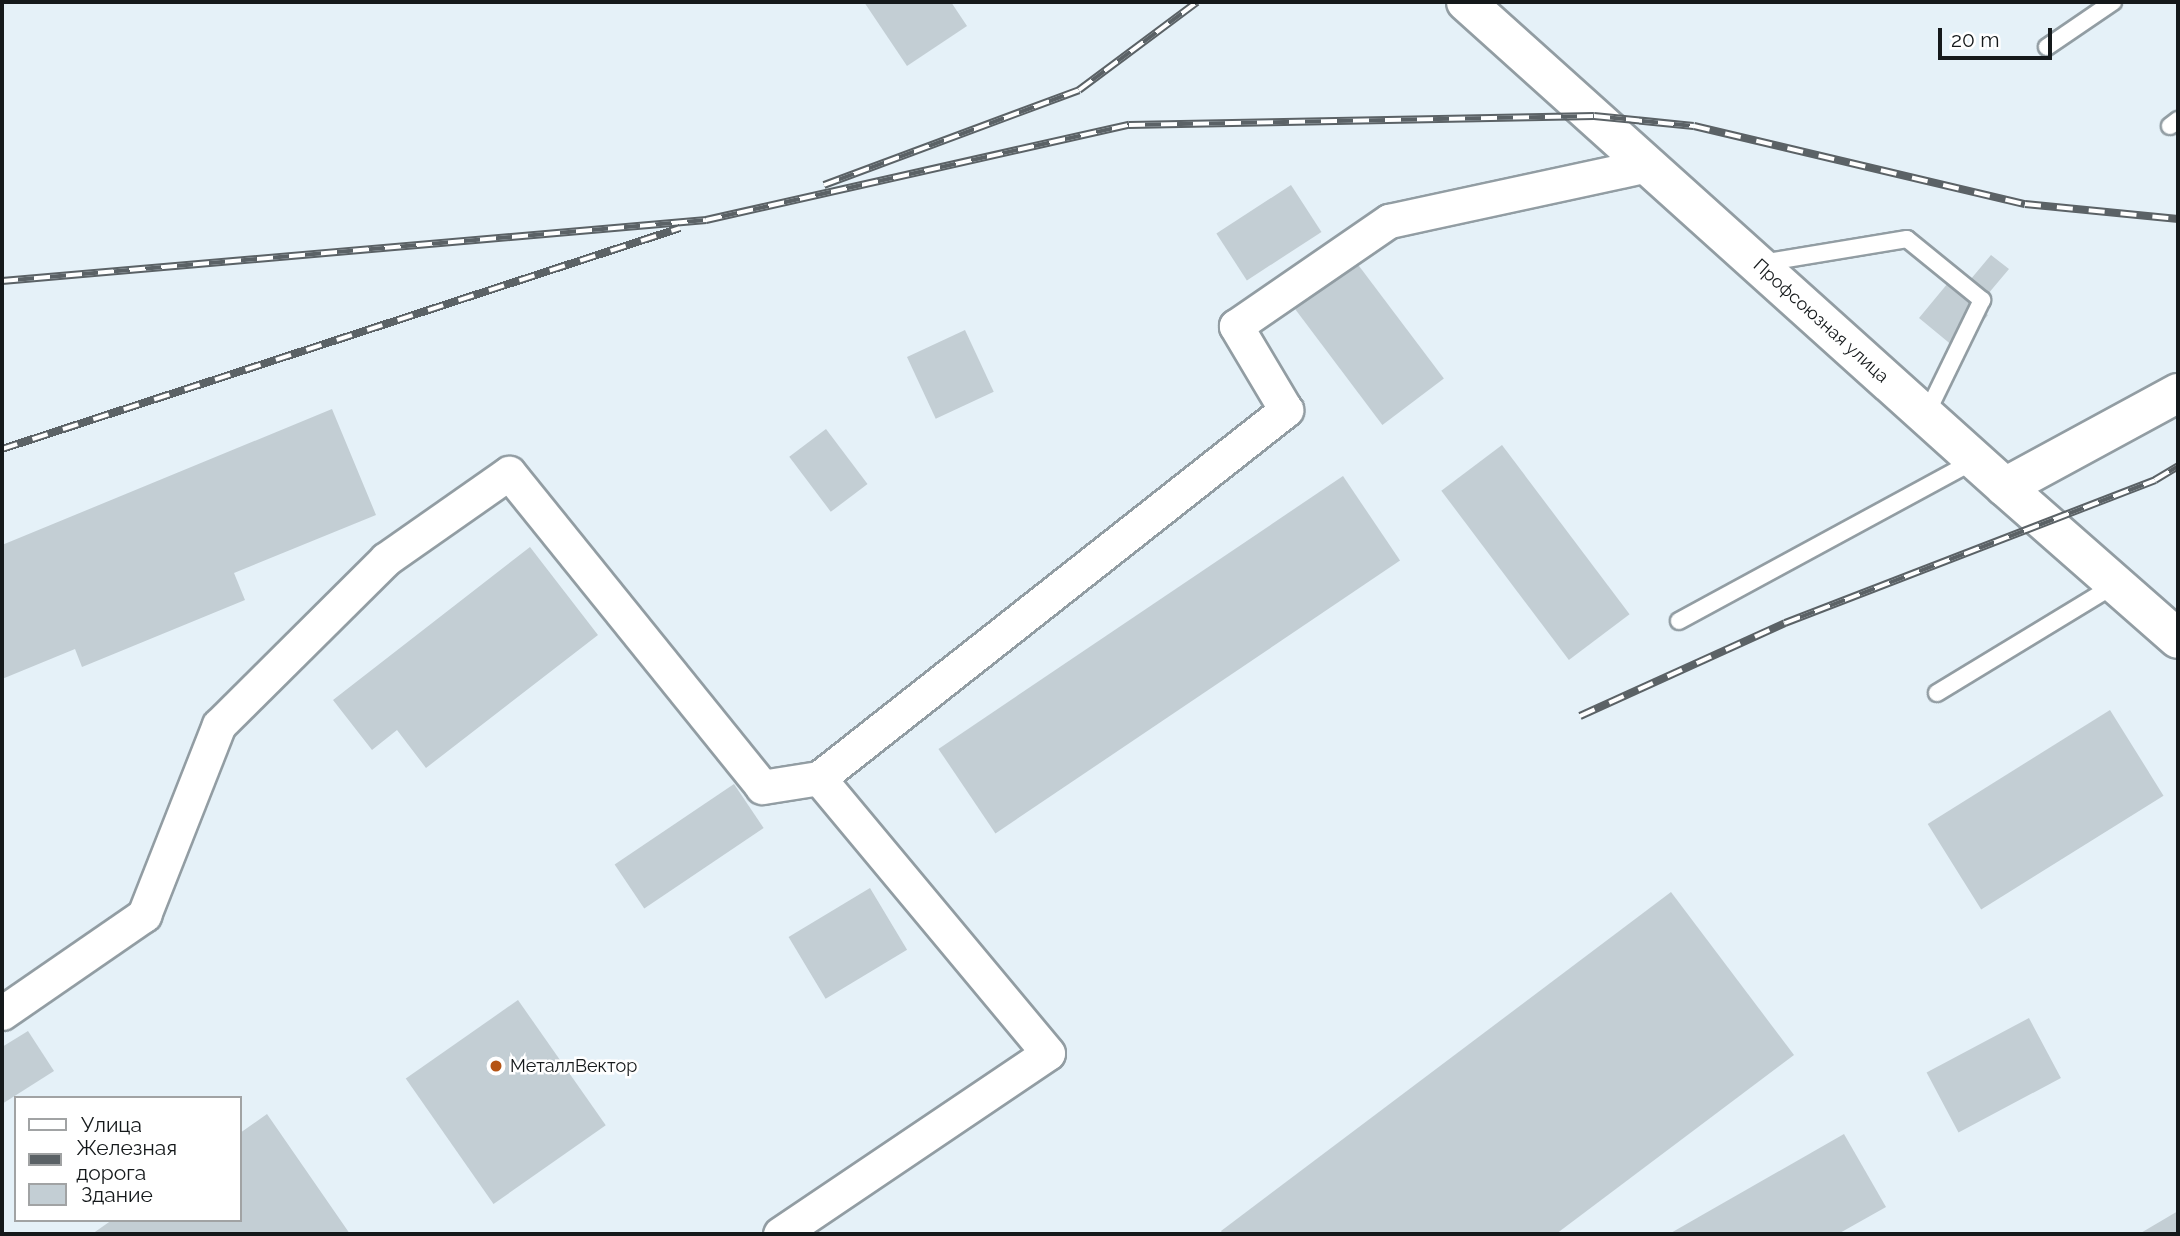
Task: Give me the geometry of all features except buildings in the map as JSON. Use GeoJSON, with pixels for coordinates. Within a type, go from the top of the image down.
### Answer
{"type":"FeatureCollection","features":[{"type":"Feature","properties":{"kind":"main road","name":"Профсоюзная улица"},"geometry":{"type":"LineString","coordinates":[[1466,2],[2178,639]]}},
{"type":"Feature","properties":{"kind":"main road"},"geometry":{"type":"LineString","coordinates":[[2005,487],[2178,393]]}},
{"type":"Feature","properties":{"kind":"street"},"geometry":{"type":"LineString","coordinates":[[2,1013],[144,915],[219,725],[386,559],[509,473],[762,787],[819,778],[1286,410],[1236,326],[1388,221],[1647,165]]}},
{"type":"Feature","properties":{"kind":"street"},"geometry":{"type":"LineString","coordinates":[[780,1234],[1048,1053],[819,778]]}},
{"type":"Feature","properties":{"kind":"lane"},"geometry":{"type":"LineString","coordinates":[[2047,47],[2113,2]]}},
{"type":"Feature","properties":{"kind":"lane"},"geometry":{"type":"LineString","coordinates":[[1757,264],[1907,239],[1982,300],[1926,415]]}},
{"type":"Feature","properties":{"kind":"lane"},"geometry":{"type":"LineString","coordinates":[[1679,621],[1975,460]]}},
{"type":"Feature","properties":{"kind":"lane"},"geometry":{"type":"LineString","coordinates":[[1937,693],[2116,584]]}},
{"type":"Feature","properties":{"kind":"railway"},"geometry":{"type":"LineString","coordinates":[[824,185],[1079,90],[1197,2]]}},
{"type":"Feature","properties":{"kind":"railway"},"geometry":{"type":"LineString","coordinates":[[2,281],[706,220],[1129,125],[1594,116],[1694,126],[2025,204],[2178,219]]}},
{"type":"Feature","properties":{"kind":"railway"},"geometry":{"type":"LineString","coordinates":[[2,449],[680,228]]}},
{"type":"Feature","properties":{"kind":"railway"},"geometry":{"type":"LineString","coordinates":[[1580,716],[1785,623],[2155,480],[2178,466]]}},
{"type":"Feature","properties":{"kind":"place","name":"МеталлВектор"},"geometry":{"type":"Point","coordinates":[496,1066]}}]}
